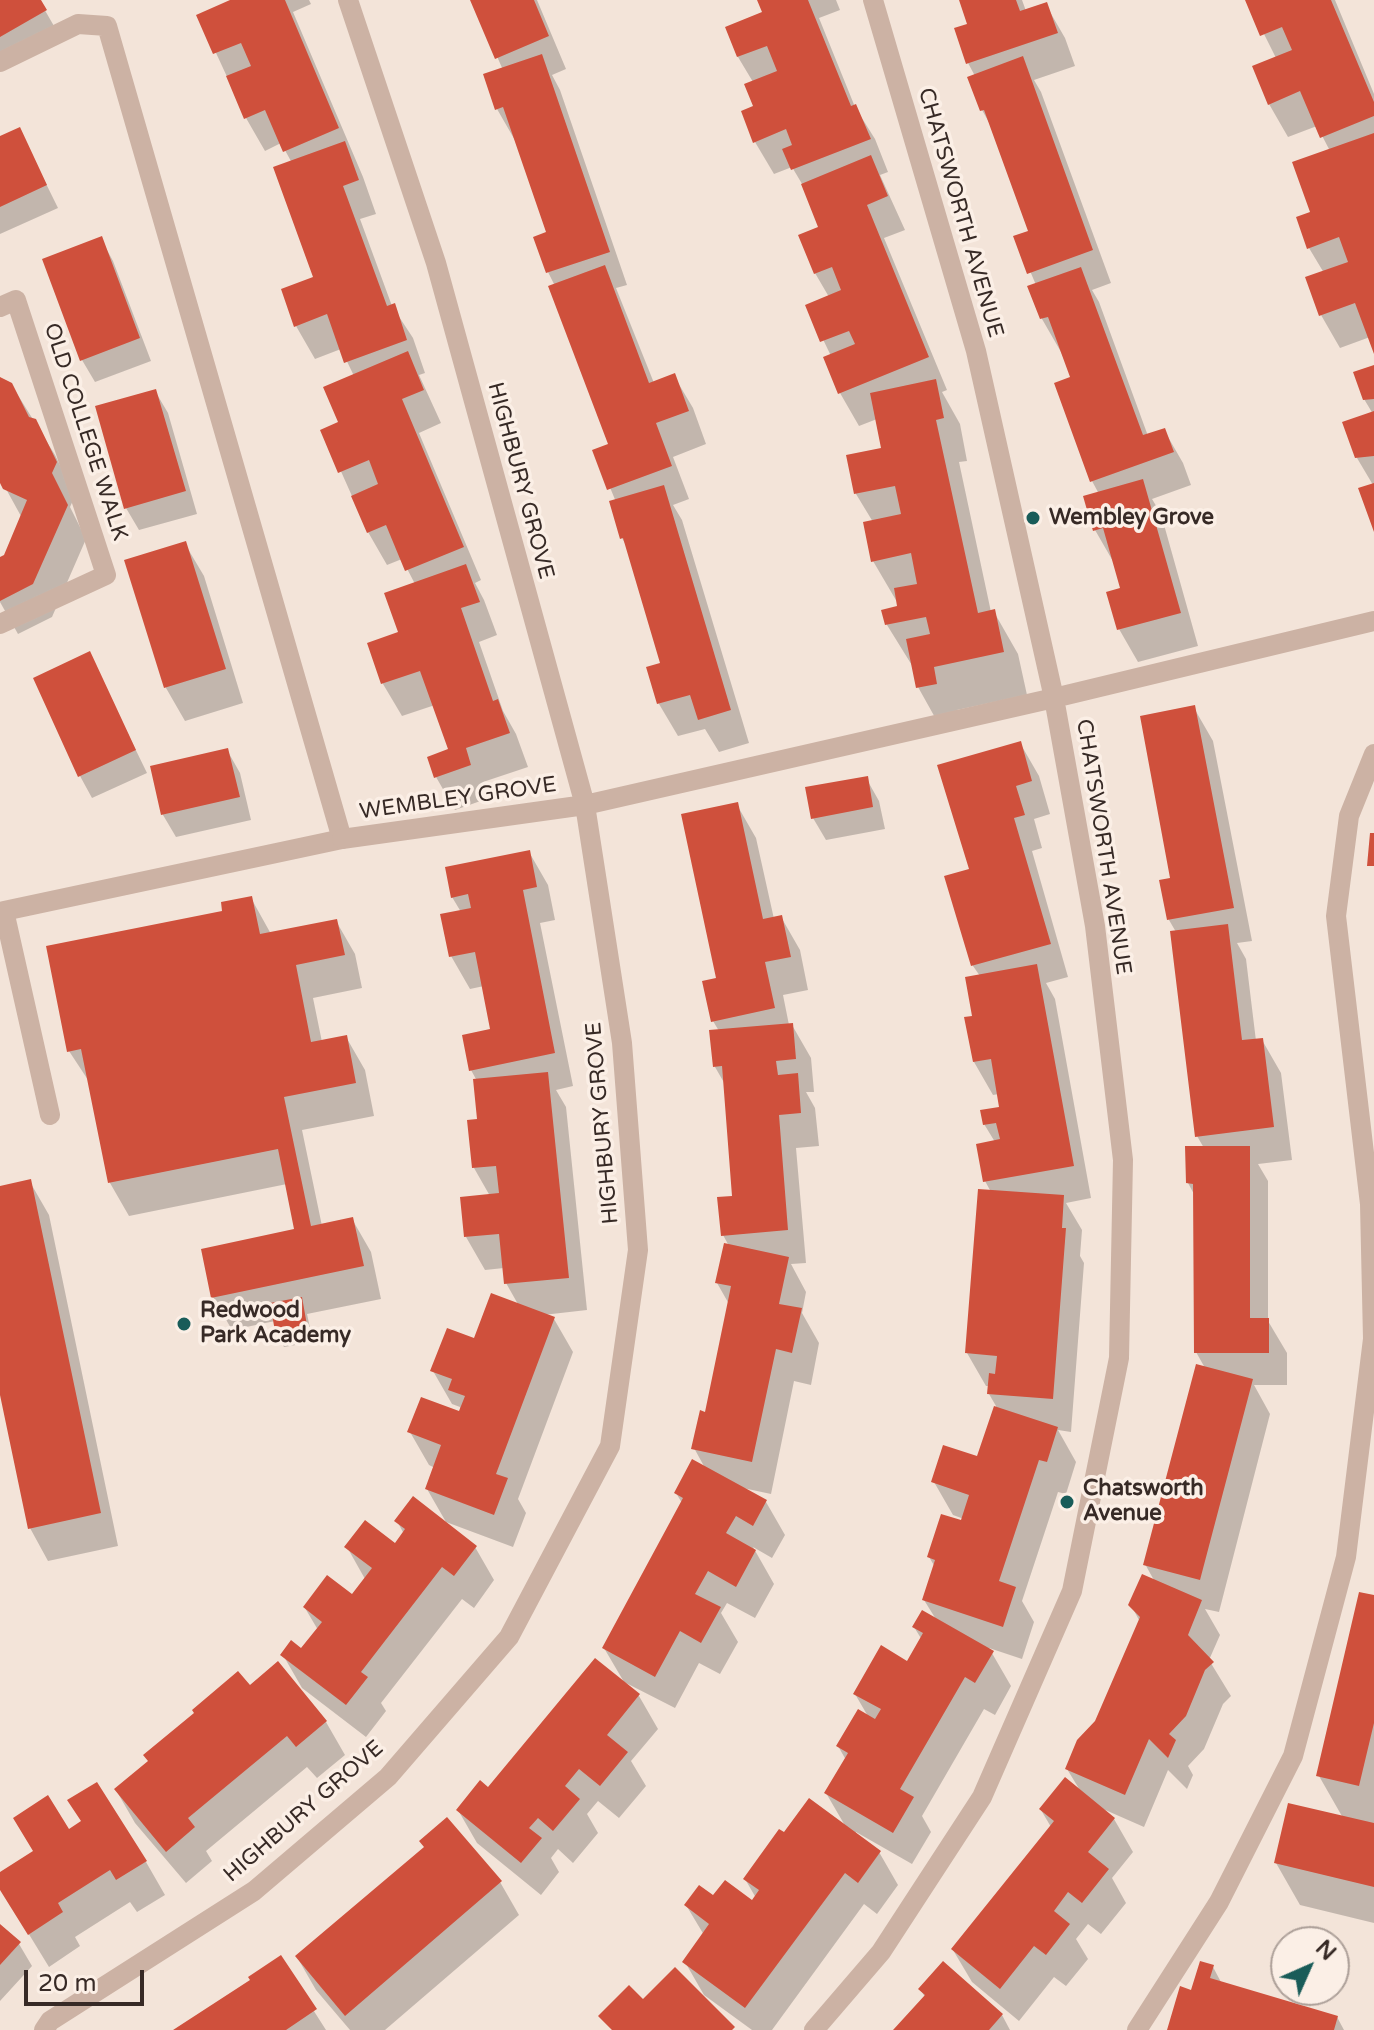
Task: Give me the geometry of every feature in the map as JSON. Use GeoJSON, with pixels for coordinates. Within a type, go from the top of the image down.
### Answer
{"type":"FeatureCollection","features":[{"type":"Feature","properties":{"kind":"street","name":"HIGHBURY GROVE"},"geometry":{"type":"LineString","coordinates":[[44,2030],[50,2021],[254,1891],[388,1777],[509,1637],[610,1446],[638,1250],[622,1043],[585,805],[436,263],[348,0]]}},
{"type":"Feature","properties":{"kind":"street","name":"CHATSWORTH AVENUE"},"geometry":{"type":"LineString","coordinates":[[814,2030],[881,1952],[982,1797],[1072,1591],[1119,1358],[1123,1160],[1095,926],[1054,698],[976,351],[873,0]]}},
{"type":"Feature","properties":{"kind":"street"},"geometry":{"type":"LineString","coordinates":[[0,62],[78,24],[107,26],[342,839]]}},
{"type":"Feature","properties":{"kind":"street","name":"OLD COLLEGE WALK"},"geometry":{"type":"LineString","coordinates":[[0,307],[16,300],[106,575],[0,624]]}},
{"type":"Feature","properties":{"kind":"street","name":"WEMBLEY GROVE"},"geometry":{"type":"LineString","coordinates":[[50,1115],[4,911],[342,839],[585,805],[1374,621]]}},
{"type":"Feature","properties":{"kind":"street"},"geometry":{"type":"LineString","coordinates":[[1137,2030],[1219,1902],[1293,1756],[1346,1557],[1373,1339],[1370,1204],[1336,916],[1349,816],[1374,754]]}},
{"type":"Feature","properties":{"kind":"building"},"geometry":{"type":"Polygon","coordinates":[[[0,0],[41,0],[47,10],[0,37],[0,0]]]}},
{"type":"Feature","properties":{"kind":"building"},"geometry":{"type":"Polygon","coordinates":[[[230,0],[285,0],[339,128],[283,152],[265,110],[244,119],[226,76],[251,66],[241,43],[213,54],[196,15],[230,0]]]}},
{"type":"Feature","properties":{"kind":"building"},"geometry":{"type":"Polygon","coordinates":[[[470,0],[534,0],[549,36],[495,59],[470,0]]]}},
{"type":"Feature","properties":{"kind":"building"},"geometry":{"type":"Polygon","coordinates":[[[757,0],[808,0],[851,106],[856,104],[871,139],[791,170],[782,149],[792,145],[786,129],[753,143],[741,111],[753,106],[744,84],[777,71],[767,46],[737,57],[725,27],[762,12],[757,0]]]}},
{"type":"Feature","properties":{"kind":"building"},"geometry":{"type":"Polygon","coordinates":[[[959,0],[1016,0],[1020,11],[1047,2],[1058,33],[966,64],[954,28],[967,24],[959,0]]]}},
{"type":"Feature","properties":{"kind":"building"},"geometry":{"type":"Polygon","coordinates":[[[1245,0],[1331,0],[1374,102],[1374,116],[1320,138],[1300,91],[1268,105],[1252,66],[1292,50],[1282,27],[1260,36],[1245,0]]]}},
{"type":"Feature","properties":{"kind":"building"},"geometry":{"type":"Polygon","coordinates":[[[542,54],[610,252],[546,273],[533,237],[546,232],[503,107],[495,110],[483,74],[542,54]]]}},
{"type":"Feature","properties":{"kind":"building"},"geometry":{"type":"Polygon","coordinates":[[[1023,56],[1093,250],[1027,274],[1013,236],[1028,231],[984,110],[980,111],[967,77],[1023,56]]]}},
{"type":"Feature","properties":{"kind":"building"},"geometry":{"type":"Polygon","coordinates":[[[20,127],[47,185],[0,207],[0,136],[20,127]]]}},
{"type":"Feature","properties":{"kind":"building"},"geometry":{"type":"Polygon","coordinates":[[[1374,133],[1374,354],[1355,303],[1319,316],[1305,277],[1348,262],[1339,237],[1307,249],[1296,217],[1310,212],[1292,162],[1374,133]]]}},
{"type":"Feature","properties":{"kind":"building"},"geometry":{"type":"Polygon","coordinates":[[[345,141],[359,180],[343,186],[387,306],[395,303],[407,340],[344,363],[327,314],[294,327],[281,289],[313,277],[273,167],[345,141]]]}},
{"type":"Feature","properties":{"kind":"building"},"geometry":{"type":"Polygon","coordinates":[[[871,155],[888,196],[867,205],[929,357],[838,394],[823,357],[855,344],[849,331],[820,342],[805,305],[841,290],[832,267],[814,274],[798,235],[818,227],[801,184],[871,155]]]}},
{"type":"Feature","properties":{"kind":"building"},"geometry":{"type":"Polygon","coordinates":[[[102,236],[140,338],[80,361],[42,259],[102,236]]]}},
{"type":"Feature","properties":{"kind":"building"},"geometry":{"type":"Polygon","coordinates":[[[605,265],[649,383],[675,373],[689,411],[656,423],[672,466],[607,490],[592,450],[608,444],[548,286],[605,265]]]}},
{"type":"Feature","properties":{"kind":"building"},"geometry":{"type":"Polygon","coordinates":[[[1081,267],[1143,435],[1165,428],[1174,452],[1090,482],[1054,383],[1070,377],[1048,317],[1040,319],[1027,286],[1081,267]]]}},
{"type":"Feature","properties":{"kind":"building"},"geometry":{"type":"Polygon","coordinates":[[[408,351],[424,390],[402,399],[464,547],[405,571],[386,525],[367,533],[351,496],[378,484],[369,460],[338,473],[320,430],[338,422],[323,387],[408,351]]]}},
{"type":"Feature","properties":{"kind":"building"},"geometry":{"type":"Polygon","coordinates":[[[1374,365],[1374,399],[1363,400],[1353,372],[1374,365]]]}},
{"type":"Feature","properties":{"kind":"building"},"geometry":{"type":"Polygon","coordinates":[[[0,377],[12,383],[29,417],[36,419],[57,462],[52,473],[68,505],[33,584],[0,601],[0,557],[4,555],[27,500],[3,489],[0,483],[0,377]]]}},
{"type":"Feature","properties":{"kind":"building"},"geometry":{"type":"Polygon","coordinates":[[[936,379],[944,418],[936,420],[978,613],[995,609],[1004,652],[934,667],[937,684],[916,688],[906,639],[930,634],[926,617],[885,625],[881,610],[897,606],[894,588],[917,584],[911,553],[871,562],[863,522],[901,514],[895,486],[854,494],[846,455],[881,448],[870,393],[936,379]]]}},
{"type":"Feature","properties":{"kind":"building"},"geometry":{"type":"Polygon","coordinates":[[[156,389],[186,491],[124,509],[95,406],[156,389]]]}},
{"type":"Feature","properties":{"kind":"building"},"geometry":{"type":"Polygon","coordinates":[[[1374,411],[1374,456],[1355,458],[1342,422],[1374,411]]]}},
{"type":"Feature","properties":{"kind":"building"},"geometry":{"type":"Polygon","coordinates":[[[1143,479],[1181,613],[1117,630],[1106,592],[1120,588],[1103,528],[1093,531],[1083,496],[1143,479]]]}},
{"type":"Feature","properties":{"kind":"building"},"geometry":{"type":"Polygon","coordinates":[[[1374,483],[1374,532],[1358,488],[1374,483]]]}},
{"type":"Feature","properties":{"kind":"building"},"geometry":{"type":"Polygon","coordinates":[[[664,485],[731,710],[698,720],[690,695],[657,704],[646,667],[660,663],[609,501],[664,485]]]}},
{"type":"Feature","properties":{"kind":"building"},"geometry":{"type":"Polygon","coordinates":[[[186,541],[226,669],[164,688],[124,560],[186,541]]]}},
{"type":"Feature","properties":{"kind":"building"},"geometry":{"type":"Polygon","coordinates":[[[466,564],[480,602],[461,608],[493,701],[498,699],[510,733],[466,748],[471,765],[434,778],[427,757],[448,749],[420,671],[381,684],[367,643],[398,632],[384,593],[466,564]]]}},
{"type":"Feature","properties":{"kind":"building"},"geometry":{"type":"Polygon","coordinates":[[[90,651],[136,750],[78,777],[33,678],[90,651]]]}},
{"type":"Feature","properties":{"kind":"building"},"geometry":{"type":"Polygon","coordinates":[[[1195,705],[1234,908],[1167,920],[1159,880],[1170,878],[1140,716],[1195,705]]]}},
{"type":"Feature","properties":{"kind":"building"},"geometry":{"type":"Polygon","coordinates":[[[1021,741],[1032,781],[1016,786],[1025,815],[1014,818],[1051,944],[971,966],[944,876],[969,869],[937,765],[1021,741]]]}},
{"type":"Feature","properties":{"kind":"building"},"geometry":{"type":"Polygon","coordinates":[[[228,748],[240,797],[161,815],[150,766],[228,748]]]}},
{"type":"Feature","properties":{"kind":"building"},"geometry":{"type":"Polygon","coordinates":[[[868,776],[873,807],[811,819],[805,787],[868,776]]]}},
{"type":"Feature","properties":{"kind":"building"},"geometry":{"type":"Polygon","coordinates":[[[738,802],[763,919],[782,915],[791,957],[765,962],[775,1008],[711,1022],[702,981],[716,978],[681,814],[738,802]]]}},
{"type":"Feature","properties":{"kind":"building"},"geometry":{"type":"Polygon","coordinates":[[[1370,833],[1374,833],[1374,866],[1367,866],[1370,833]]]}},
{"type":"Feature","properties":{"kind":"building"},"geometry":{"type":"Polygon","coordinates":[[[530,850],[537,887],[523,890],[555,1053],[469,1071],[462,1035],[490,1029],[475,952],[449,957],[440,914],[471,908],[468,894],[451,898],[445,867],[530,850]]]}},
{"type":"Feature","properties":{"kind":"building"},"geometry":{"type":"Polygon","coordinates":[[[252,896],[260,934],[337,919],[345,955],[296,965],[311,1042],[347,1035],[356,1083],[284,1097],[311,1226],[353,1217],[364,1266],[211,1298],[201,1249],[294,1229],[278,1149],[108,1183],[81,1049],[67,1052],[46,946],[222,911],[221,902],[252,896]]]}},
{"type":"Feature","properties":{"kind":"building"},"geometry":{"type":"Polygon","coordinates":[[[1228,924],[1242,1040],[1263,1038],[1274,1127],[1195,1137],[1170,931],[1228,924]]]}},
{"type":"Feature","properties":{"kind":"building"},"geometry":{"type":"Polygon","coordinates":[[[1037,964],[1074,1166],[983,1182],[976,1144],[1000,1139],[996,1123],[983,1125],[980,1110],[999,1107],[991,1059],[973,1062],[964,1017],[972,1016],[965,977],[1037,964]]]}},
{"type":"Feature","properties":{"kind":"building"},"geometry":{"type":"Polygon","coordinates":[[[793,1023],[796,1059],[776,1061],[778,1075],[798,1073],[801,1113],[779,1115],[788,1230],[721,1236],[717,1197],[732,1196],[722,1066],[713,1067],[709,1030],[793,1023]]]}},
{"type":"Feature","properties":{"kind":"building"},"geometry":{"type":"Polygon","coordinates":[[[548,1072],[569,1278],[504,1284],[499,1234],[464,1237],[460,1197],[499,1193],[496,1166],[472,1168],[467,1120],[477,1119],[473,1079],[548,1072]]]}},
{"type":"Feature","properties":{"kind":"building"},"geometry":{"type":"Polygon","coordinates":[[[1185,1146],[1250,1146],[1250,1318],[1269,1318],[1269,1353],[1194,1353],[1193,1184],[1186,1183],[1185,1146]]]}},
{"type":"Feature","properties":{"kind":"building"},"geometry":{"type":"Polygon","coordinates":[[[31,1179],[101,1513],[28,1529],[0,1395],[0,1186],[31,1179]]]}},
{"type":"Feature","properties":{"kind":"building"},"geometry":{"type":"Polygon","coordinates":[[[978,1189],[1064,1195],[1062,1228],[1066,1228],[1053,1399],[987,1394],[989,1373],[995,1374],[997,1356],[965,1353],[978,1189]]]}},
{"type":"Feature","properties":{"kind":"building"},"geometry":{"type":"Polygon","coordinates":[[[724,1243],[789,1257],[779,1304],[802,1308],[792,1353],[776,1349],[752,1462],[691,1449],[700,1410],[705,1412],[731,1286],[715,1283],[724,1243]]]}},
{"type":"Feature","properties":{"kind":"building"},"geometry":{"type":"Polygon","coordinates":[[[491,1293],[555,1317],[496,1474],[508,1478],[494,1515],[425,1489],[441,1445],[407,1432],[421,1397],[459,1411],[465,1396],[448,1390],[452,1379],[430,1371],[447,1328],[474,1338],[491,1293]]]}},
{"type":"Feature","properties":{"kind":"building"},"geometry":{"type":"Polygon","coordinates":[[[302,1297],[308,1331],[276,1337],[270,1303],[302,1297]]]}},
{"type":"Feature","properties":{"kind":"building"},"geometry":{"type":"Polygon","coordinates":[[[1196,1364],[1253,1379],[1200,1580],[1143,1565],[1196,1364]]]}},
{"type":"Feature","properties":{"kind":"building"},"geometry":{"type":"Polygon","coordinates":[[[994,1406],[1058,1427],[1047,1462],[1039,1460],[999,1581],[1016,1587],[1003,1627],[922,1600],[935,1560],[927,1557],[941,1514],[961,1520],[969,1495],[931,1482],[943,1445],[977,1456],[994,1406]]]}},
{"type":"Feature","properties":{"kind":"building"},"geometry":{"type":"Polygon","coordinates":[[[692,1459],[767,1500],[753,1526],[736,1516],[726,1533],[756,1550],[736,1587],[708,1571],[695,1594],[721,1607],[701,1643],[680,1631],[655,1677],[602,1648],[683,1498],[674,1493],[692,1459]]]}},
{"type":"Feature","properties":{"kind":"building"},"geometry":{"type":"Polygon","coordinates":[[[413,1496],[477,1546],[454,1576],[442,1567],[361,1672],[368,1677],[346,1705],[280,1655],[291,1640],[301,1648],[322,1622],[303,1607],[327,1575],[352,1594],[372,1568],[344,1547],[365,1520],[395,1543],[405,1529],[394,1521],[413,1496]]]}},
{"type":"Feature","properties":{"kind":"building"},"geometry":{"type":"Polygon","coordinates":[[[1142,1574],[1202,1600],[1188,1635],[1214,1662],[1205,1670],[1186,1716],[1169,1734],[1176,1740],[1168,1758],[1149,1739],[1125,1795],[1065,1769],[1077,1740],[1095,1721],[1140,1617],[1128,1605],[1142,1574]]]}},
{"type":"Feature","properties":{"kind":"building"},"geometry":{"type":"Polygon","coordinates":[[[1359,1592],[1374,1595],[1374,1723],[1359,1786],[1316,1776],[1359,1592]]]}},
{"type":"Feature","properties":{"kind":"building"},"geometry":{"type":"Polygon","coordinates":[[[922,1610],[994,1651],[975,1683],[965,1677],[900,1789],[914,1797],[893,1833],[824,1793],[848,1753],[836,1746],[858,1709],[875,1719],[881,1709],[853,1694],[881,1645],[907,1661],[923,1633],[912,1627],[922,1610]]]}},
{"type":"Feature","properties":{"kind":"building"},"geometry":{"type":"Polygon","coordinates":[[[595,1658],[640,1694],[607,1735],[628,1752],[600,1786],[579,1769],[565,1786],[580,1799],[553,1831],[538,1818],[529,1828],[542,1838],[521,1863],[456,1810],[480,1780],[488,1787],[595,1658]]]}},
{"type":"Feature","properties":{"kind":"building"},"geometry":{"type":"Polygon","coordinates":[[[278,1661],[327,1721],[296,1747],[287,1736],[188,1818],[195,1827],[166,1852],[114,1789],[148,1761],[143,1755],[238,1671],[250,1685],[278,1661]]]}},
{"type":"Feature","properties":{"kind":"building"},"geometry":{"type":"Polygon","coordinates":[[[1065,1777],[1115,1818],[1088,1852],[1109,1869],[1082,1903],[1068,1892],[1054,1911],[1070,1924],[1046,1955],[1034,1946],[1000,1989],[951,1949],[1054,1821],[1039,1809],[1065,1777]]]}},
{"type":"Feature","properties":{"kind":"building"},"geometry":{"type":"Polygon","coordinates":[[[97,1782],[147,1861],[116,1880],[110,1870],[58,1903],[63,1912],[28,1935],[0,1890],[0,1872],[33,1851],[13,1818],[48,1795],[69,1829],[81,1821],[67,1800],[97,1782]]]}},
{"type":"Feature","properties":{"kind":"building"},"geometry":{"type":"Polygon","coordinates":[[[809,1798],[881,1851],[858,1883],[845,1873],[745,2008],[682,1962],[709,1924],[684,1905],[699,1885],[713,1895],[725,1880],[752,1900],[759,1890],[743,1879],[779,1829],[784,1832],[809,1798]]]}},
{"type":"Feature","properties":{"kind":"building"},"geometry":{"type":"Polygon","coordinates":[[[1288,1803],[1374,1823],[1374,1887],[1274,1863],[1288,1803]]]}},
{"type":"Feature","properties":{"kind":"building"},"geometry":{"type":"Polygon","coordinates":[[[447,1817],[502,1881],[345,2016],[295,1956],[424,1847],[419,1841],[447,1817]]]}},
{"type":"Feature","properties":{"kind":"building"},"geometry":{"type":"Polygon","coordinates":[[[0,1924],[21,1942],[0,1965],[0,1924]]]}},
{"type":"Feature","properties":{"kind":"building"},"geometry":{"type":"Polygon","coordinates":[[[281,1955],[317,2009],[286,2030],[173,2030],[250,1980],[248,1977],[281,1955]]]}},
{"type":"Feature","properties":{"kind":"building"},"geometry":{"type":"Polygon","coordinates":[[[943,1961],[1003,2014],[989,2030],[893,2030],[925,1995],[918,1989],[943,1961]]]}},
{"type":"Feature","properties":{"kind":"building"},"geometry":{"type":"Polygon","coordinates":[[[1200,1961],[1214,1965],[1210,1978],[1270,1996],[1270,2006],[1304,2006],[1338,2016],[1334,2030],[1167,2030],[1180,1986],[1191,1990],[1200,1961]]]}},
{"type":"Feature","properties":{"kind":"building"},"geometry":{"type":"Polygon","coordinates":[[[675,1967],[735,2027],[732,2030],[612,2030],[598,2016],[629,1985],[643,1999],[675,1967]]]}},
{"type":"Feature","properties":{"kind":"place","name":"Wembley Grove"},"geometry":{"type":"Point","coordinates":[1033,518]}},
{"type":"Feature","properties":{"kind":"place","name":"Redwood Park Academy"},"geometry":{"type":"Point","coordinates":[184,1324]}},
{"type":"Feature","properties":{"kind":"place","name":"Chatsworth Avenue"},"geometry":{"type":"Point","coordinates":[1067,1502]}}]}
